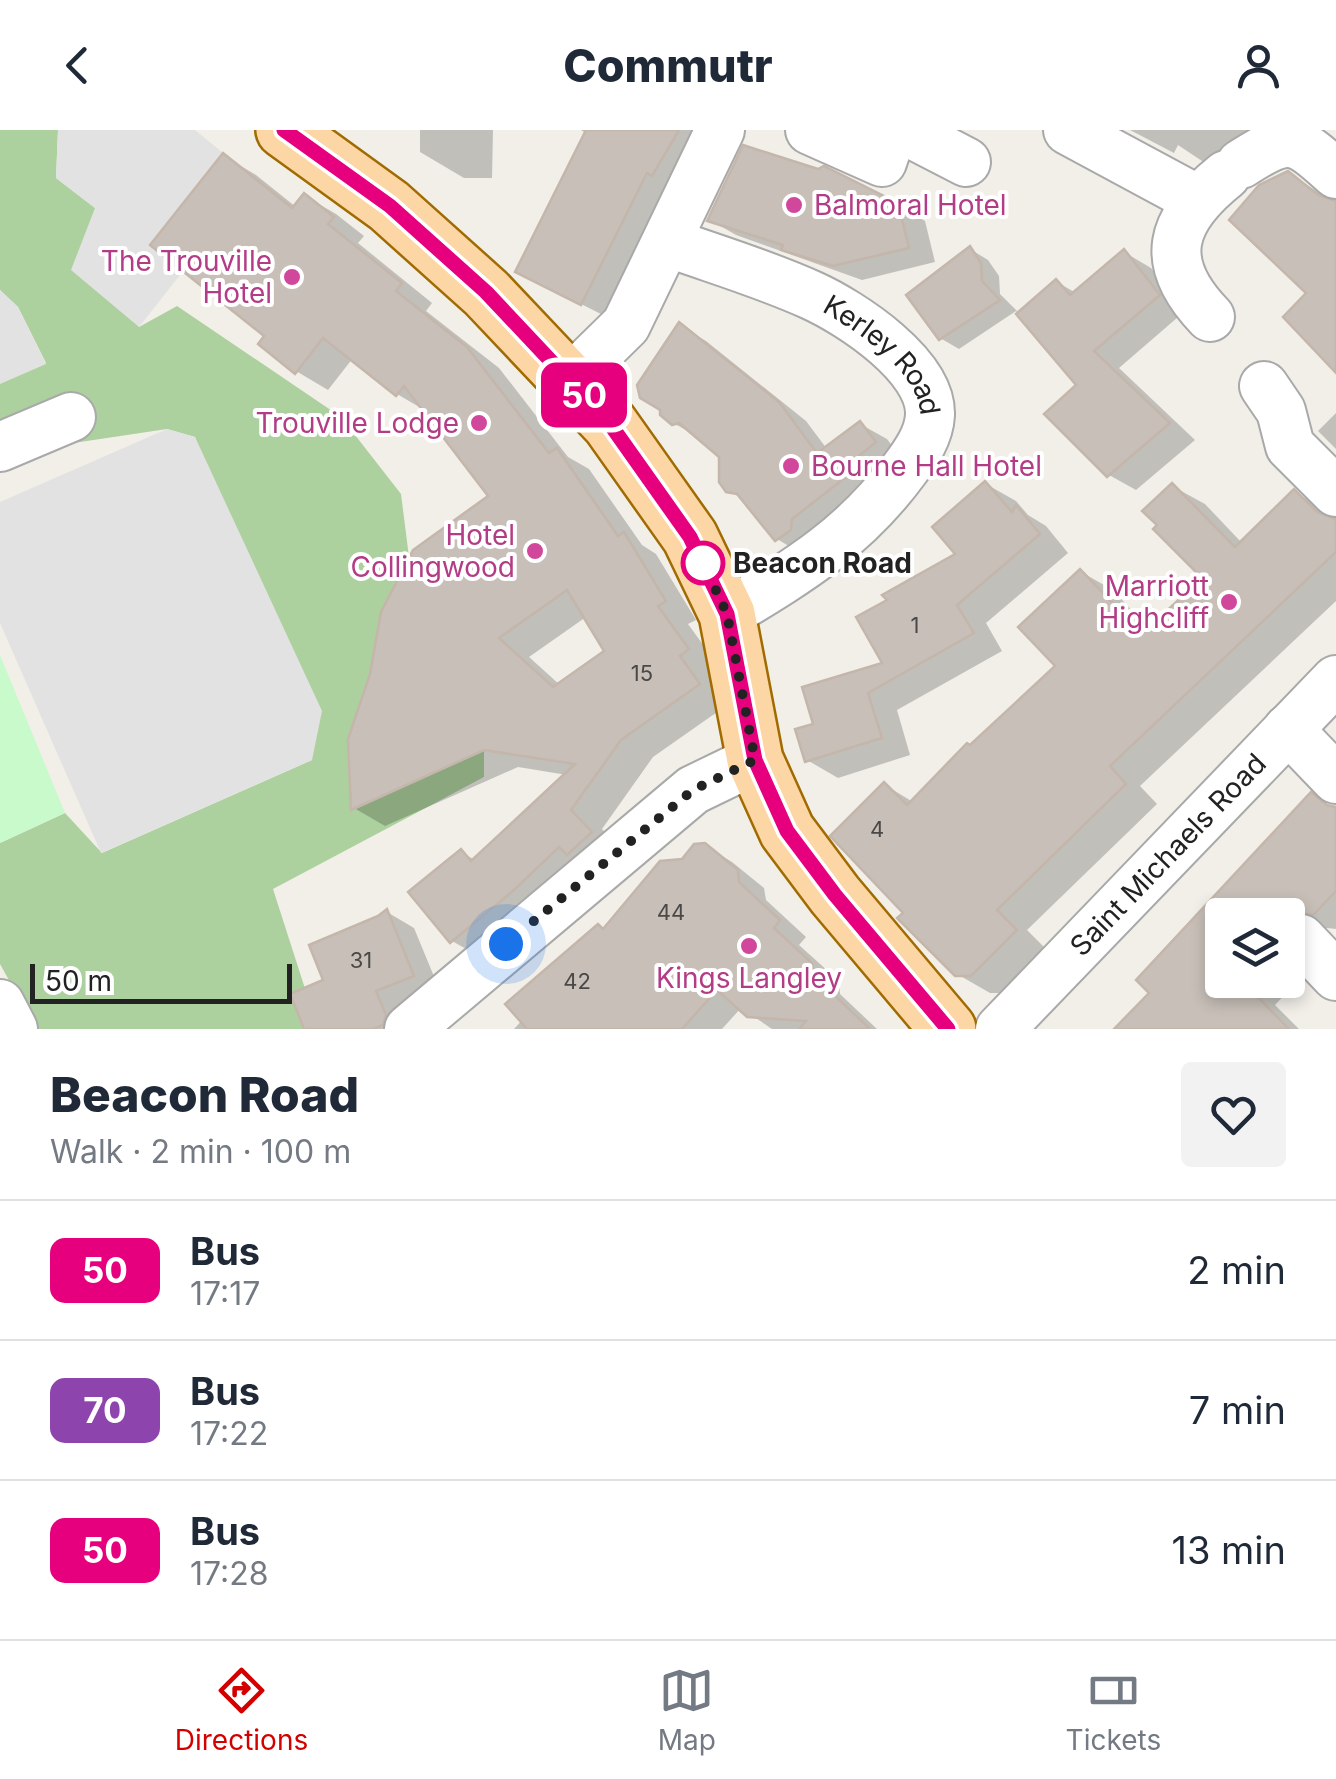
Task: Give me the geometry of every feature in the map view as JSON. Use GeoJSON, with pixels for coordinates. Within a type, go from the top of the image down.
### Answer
{"type":"FeatureCollection","features":[{"type":"Feature","properties":{"kind":"main road"},"geometry":{"type":"LineString","coordinates":[[284,130],[390,206],[486,292],[610,424],[690,537],[727,614],[755,760],[787,831],[835,895],[948,1029]]}},
{"type":"Feature","properties":{"kind":"street"},"geometry":{"type":"LineString","coordinates":[[571,380],[626,326],[720,130]]}},
{"type":"Feature","properties":{"kind":"street"},"geometry":{"type":"LineString","coordinates":[[810,130],[882,162],[893,130]]}},
{"type":"Feature","properties":{"kind":"street"},"geometry":{"type":"LineString","coordinates":[[904,130],[966,162]]}},
{"type":"Feature","properties":{"kind":"street"},"geometry":{"type":"LineString","coordinates":[[1068,130],[1221,179]]}},
{"type":"Feature","properties":{"kind":"street"},"geometry":{"type":"LineString","coordinates":[[1210,317],[1193,300],[1181,279],[1176,258],[1179,233],[1221,179],[1262,150],[1288,141],[1306,146],[1336,174]]}},
{"type":"Feature","properties":{"kind":"street","name":"Kerley Road"},"geometry":{"type":"LineString","coordinates":[[667,242],[812,295],[878,336],[920,379],[930,414],[921,447],[878,506],[815,561],[727,614]]}},
{"type":"Feature","properties":{"kind":"street"},"geometry":{"type":"LineString","coordinates":[[1264,386],[1281,412],[1290,446],[1336,492]]}},
{"type":"Feature","properties":{"kind":"street"},"geometry":{"type":"LineString","coordinates":[[0,446],[71,417]]}},
{"type":"Feature","properties":{"kind":"street","name":"Saint Michaels Road"},"geometry":{"type":"LineString","coordinates":[[1000,1029],[1336,680]]}},
{"type":"Feature","properties":{"kind":"street"},"geometry":{"type":"LineString","coordinates":[[1288,730],[1336,779]]}},
{"type":"Feature","properties":{"kind":"street"},"geometry":{"type":"LineString","coordinates":[[408,1029],[693,790],[755,760]]}},
{"type":"Feature","properties":{"kind":"street"},"geometry":{"type":"LineString","coordinates":[[1305,944],[1336,976]]}},
{"type":"Feature","properties":{"kind":"street"},"geometry":{"type":"LineString","coordinates":[[0,1004],[12,1029]]}},
{"type":"Feature","properties":{"kind":"green space"},"geometry":{"type":"Polygon","coordinates":[[[0,130],[58,130],[56,178],[95,208],[139,327],[177,306],[341,417],[401,494],[409,557],[381,612],[370,674],[348,739],[351,809],[484,751],[484,777],[273,889],[318,1029],[36,1029],[0,964],[0,843],[65,813],[102,853],[312,760],[195,437],[167,429],[0,454],[0,360],[46,363],[18,307],[0,290],[0,130]]]}},
{"type":"Feature","properties":{"kind":"green space"},"geometry":{"type":"Polygon","coordinates":[[[0,655],[65,813],[0,843],[0,655]]]}},
{"type":"Feature","properties":{"kind":"shaded area"},"geometry":{"type":"Polygon","coordinates":[[[58,130],[195,130],[223,153],[151,244],[183,271],[139,327],[71,270],[95,208],[56,178],[58,130]]]}},
{"type":"Feature","properties":{"kind":"shaded area"},"geometry":{"type":"Polygon","coordinates":[[[0,290],[18,307],[46,364],[0,384],[0,290]]]}},
{"type":"Feature","properties":{"kind":"shaded area"},"geometry":{"type":"Polygon","coordinates":[[[167,429],[195,437],[322,711],[312,760],[101,853],[0,623],[0,502],[167,429]]]}},
{"type":"Feature","properties":{"kind":"building"},"geometry":{"type":"Polygon","coordinates":[[[586,130],[679,130],[652,176],[647,173],[581,305],[515,272],[586,130]]]}},
{"type":"Feature","properties":{"kind":"building","name":"Balmoral Hotel"},"geometry":{"type":"Polygon","coordinates":[[[743,145],[818,169],[824,166],[898,203],[909,248],[833,266],[707,221],[743,145]]]}},
{"type":"Feature","properties":{"kind":"building"},"geometry":{"type":"Polygon","coordinates":[[[223,153],[292,208],[304,193],[334,217],[328,224],[402,283],[396,291],[467,347],[549,453],[557,448],[618,536],[624,532],[666,601],[658,606],[689,649],[680,656],[700,684],[621,740],[571,810],[592,832],[567,855],[559,847],[450,943],[408,892],[461,849],[471,861],[575,764],[484,750],[351,810],[348,739],[370,674],[381,612],[413,550],[488,496],[404,386],[396,396],[323,338],[295,374],[258,344],[264,336],[150,245],[223,153]],[[567,590],[499,638],[553,687],[604,651],[567,590]]]}},
{"type":"Feature","properties":{"kind":"building"},"geometry":{"type":"Polygon","coordinates":[[[1288,171],[1318,195],[1336,201],[1336,373],[1283,317],[1306,293],[1229,220],[1259,185],[1288,171]]]}},
{"type":"Feature","properties":{"kind":"building"},"geometry":{"type":"Polygon","coordinates":[[[970,246],[981,263],[982,281],[1000,300],[939,340],[906,295],[970,246]]]}},
{"type":"Feature","properties":{"kind":"building"},"geometry":{"type":"Polygon","coordinates":[[[1124,249],[1160,295],[1094,351],[1170,423],[1107,477],[1044,414],[1076,385],[1016,314],[1056,279],[1070,295],[1124,249]]]}},
{"type":"Feature","properties":{"kind":"building"},"geometry":{"type":"Polygon","coordinates":[[[679,322],[779,402],[817,453],[860,421],[876,442],[859,456],[864,463],[792,519],[791,530],[775,541],[737,494],[726,492],[719,482],[719,457],[679,423],[672,425],[660,415],[660,410],[640,398],[637,385],[679,322]]]}},
{"type":"Feature","properties":{"kind":"building"},"geometry":{"type":"Polygon","coordinates":[[[985,481],[1012,512],[1016,505],[1040,534],[957,605],[974,633],[868,693],[882,738],[805,762],[795,729],[813,724],[802,687],[882,663],[856,617],[887,600],[882,595],[955,554],[932,527],[985,481]]]}},
{"type":"Feature","properties":{"kind":"building"},"geometry":{"type":"Polygon","coordinates":[[[1172,483],[1235,547],[1294,489],[1317,512],[1336,519],[1336,552],[1110,766],[1126,784],[997,910],[1017,930],[971,976],[955,976],[897,918],[903,913],[830,836],[884,782],[907,805],[967,743],[970,745],[1055,666],[1018,627],[1080,569],[1142,634],[1202,578],[1153,529],[1157,525],[1142,511],[1172,483]]]}},
{"type":"Feature","properties":{"kind":"building"},"geometry":{"type":"Polygon","coordinates":[[[1311,792],[1336,807],[1336,891],[1313,915],[1305,914],[1305,898],[1212,898],[1311,792]]]}},
{"type":"Feature","properties":{"kind":"building"},"geometry":{"type":"Polygon","coordinates":[[[705,843],[738,870],[739,882],[780,920],[774,928],[812,963],[814,976],[870,1029],[799,1029],[806,1021],[747,1017],[717,990],[682,1029],[527,1029],[505,1004],[598,924],[603,929],[660,861],[682,859],[694,844],[705,843]]]}},
{"type":"Feature","properties":{"kind":"building"},"geometry":{"type":"Polygon","coordinates":[[[1205,906],[1205,998],[1259,998],[1289,1029],[1114,1029],[1149,993],[1136,980],[1205,906]]]}},
{"type":"Feature","properties":{"kind":"building"},"geometry":{"type":"Polygon","coordinates":[[[387,909],[414,976],[376,991],[386,1015],[383,1025],[373,1029],[304,1029],[290,994],[323,980],[309,945],[387,909]]]}},
{"type":"Feature","properties":{"kind":"bus line","name":"50"},"geometry":{"type":"LineString","coordinates":[[284,130],[390,206],[486,292],[610,424],[690,537],[727,614],[755,760],[787,831],[835,895],[948,1029]]}},
{"type":"Feature","properties":{"kind":"place","name":"Balmoral Hotel"},"geometry":{"type":"Point","coordinates":[794,205]}},
{"type":"Feature","properties":{"kind":"place","name":"The Trouville Hotel"},"geometry":{"type":"Point","coordinates":[292,277]}},
{"type":"Feature","properties":{"kind":"place","name":"Trouville Lodge"},"geometry":{"type":"Point","coordinates":[479,423]}},
{"type":"Feature","properties":{"kind":"place","name":"Bourne Hall Hotel"},"geometry":{"type":"Point","coordinates":[791,466]}},
{"type":"Feature","properties":{"kind":"place","name":"Hotel Collingwood"},"geometry":{"type":"Point","coordinates":[535,551]}},
{"type":"Feature","properties":{"kind":"place","name":"Beacon Road"},"geometry":{"type":"Point","coordinates":[703,563]}},
{"type":"Feature","properties":{"kind":"place","name":"Marriott Highcliff"},"geometry":{"type":"Point","coordinates":[1229,602]}},
{"type":"Feature","properties":{"kind":"place","name":"Kings Langley"},"geometry":{"type":"Point","coordinates":[749,946]}},
{"type":"Feature","properties":{"kind":"route"},"geometry":{"type":"LineString","coordinates":[[506,944],[693,790],[755,760],[734,638],[703,563]]}}]}
